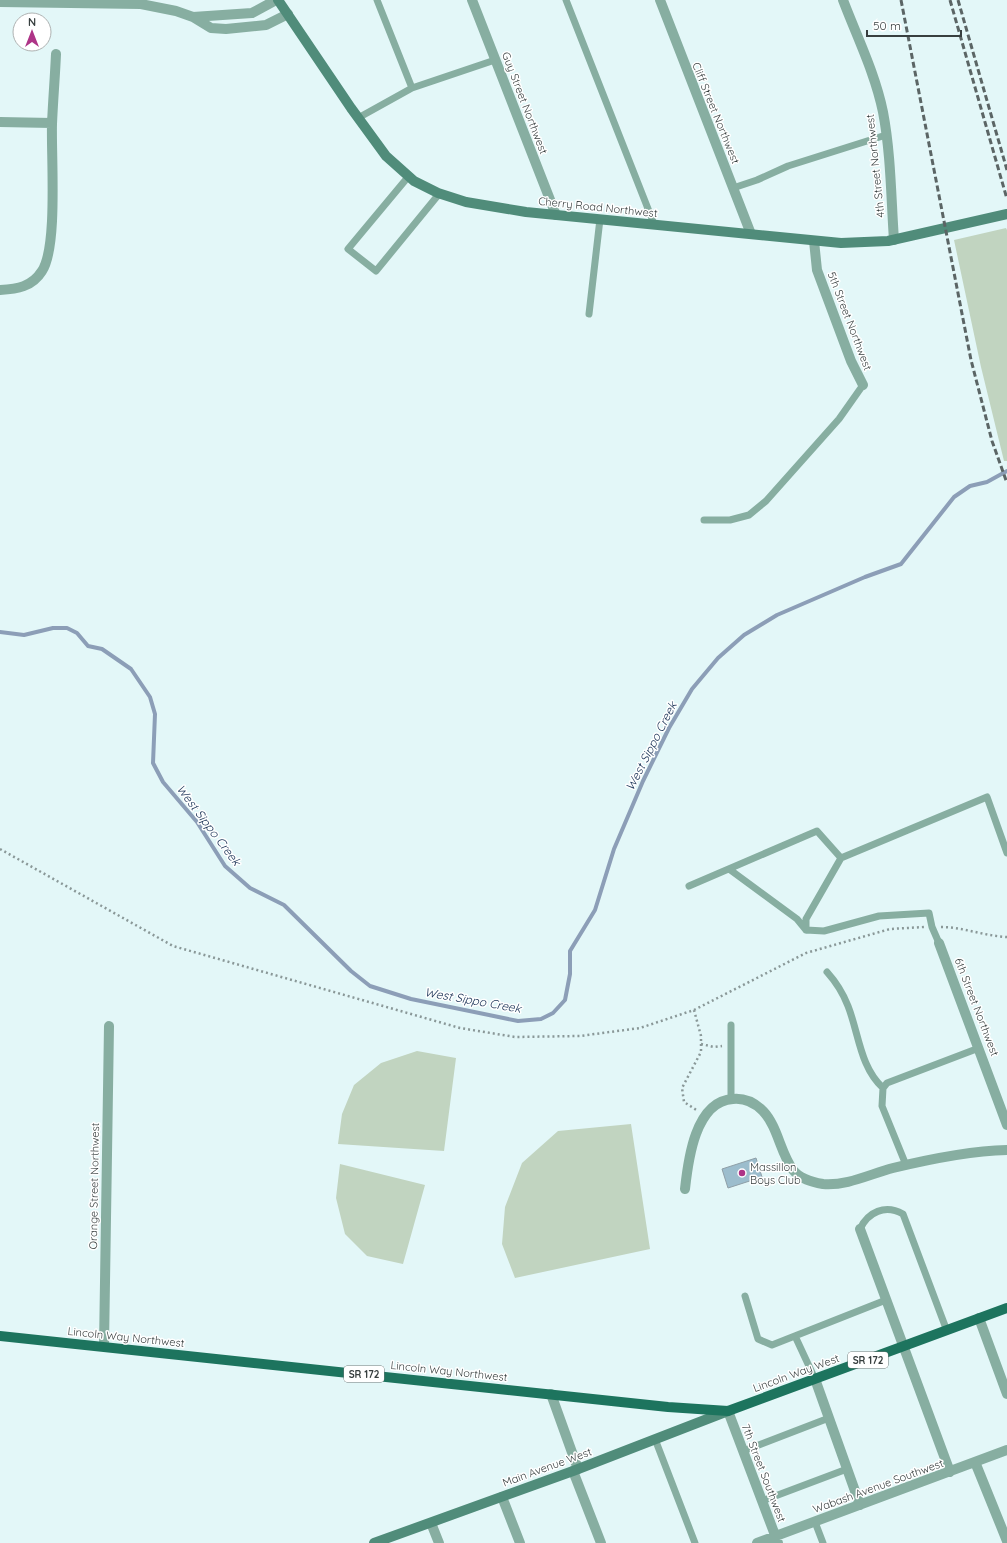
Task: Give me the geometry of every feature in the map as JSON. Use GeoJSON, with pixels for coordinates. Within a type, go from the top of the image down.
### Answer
{"type":"FeatureCollection","features":[{"type":"Feature","properties":{"kind":"main road","name":"Lincoln Way West"},"geometry":{"type":"LineString","coordinates":[[728,1411],[1007,1308]]}},
{"type":"Feature","properties":{"kind":"main road","name":"Lincoln Way Northwest"},"geometry":{"type":"LineString","coordinates":[[0,1336],[668,1407],[728,1411]]}},
{"type":"Feature","properties":{"kind":"street","name":"Cherry Road Northwest"},"geometry":{"type":"LineString","coordinates":[[277,0],[386,156],[408,177],[440,194],[466,202],[491,207],[556,215],[814,241],[869,243],[915,236],[1007,214]]}},
{"type":"Feature","properties":{"kind":"street"},"geometry":{"type":"LineString","coordinates":[[193,17],[252,13],[277,0]]}},
{"type":"Feature","properties":{"kind":"street","name":"Guy Street Northwest"},"geometry":{"type":"LineString","coordinates":[[472,0],[556,215]]}},
{"type":"Feature","properties":{"kind":"street","name":"Cliff Street Northwest"},"geometry":{"type":"LineString","coordinates":[[660,0],[751,234]]}},
{"type":"Feature","properties":{"kind":"street","name":"4th Street Northwest"},"geometry":{"type":"LineString","coordinates":[[844,0],[876,87],[883,113],[894,240]]}},
{"type":"Feature","properties":{"kind":"street"},"geometry":{"type":"LineString","coordinates":[[0,2],[141,4],[165,8],[193,17],[211,28],[226,29],[266,25],[288,14]]}},
{"type":"Feature","properties":{"kind":"street"},"geometry":{"type":"LineString","coordinates":[[0,290],[21,288],[31,283],[40,275],[47,261],[51,235],[52,123],[56,54]]}},
{"type":"Feature","properties":{"kind":"street"},"geometry":{"type":"LineString","coordinates":[[0,122],[52,123]]}},
{"type":"Feature","properties":{"kind":"street","name":"5th Street Northwest"},"geometry":{"type":"LineString","coordinates":[[814,241],[817,270],[851,361],[863,386]]}},
{"type":"Feature","properties":{"kind":"street","name":"6th Street Northwest"},"geometry":{"type":"LineString","coordinates":[[939,943],[1007,1125]]}},
{"type":"Feature","properties":{"kind":"street","name":"Orange Street Northwest"},"geometry":{"type":"LineString","coordinates":[[104,1346],[109,1026]]}},
{"type":"Feature","properties":{"kind":"street"},"geometry":{"type":"LineString","coordinates":[[685,1189],[691,1145],[706,1116],[721,1102],[731,1099],[742,1099],[763,1111],[774,1128],[794,1171],[801,1177],[812,1182],[835,1184],[906,1165],[953,1156],[1007,1150]]}},
{"type":"Feature","properties":{"kind":"street"},"geometry":{"type":"LineString","coordinates":[[860,1229],[950,1472]]}},
{"type":"Feature","properties":{"kind":"street"},"geometry":{"type":"LineString","coordinates":[[979,1318],[1007,1394]]}},
{"type":"Feature","properties":{"kind":"street"},"geometry":{"type":"LineString","coordinates":[[815,1379],[860,1505]]}},
{"type":"Feature","properties":{"kind":"street"},"geometry":{"type":"LineString","coordinates":[[552,1394],[601,1543]]}},
{"type":"Feature","properties":{"kind":"street","name":"Main Avenue West"},"geometry":{"type":"LineString","coordinates":[[374,1543],[576,1470],[728,1411]]}},
{"type":"Feature","properties":{"kind":"street","name":"7th Street Southwest"},"geometry":{"type":"LineString","coordinates":[[728,1411],[777,1540]]}},
{"type":"Feature","properties":{"kind":"street","name":"Wabash Avenue Southwest"},"geometry":{"type":"LineString","coordinates":[[757,1543],[777,1540],[815,1522],[1007,1450]]}},
{"type":"Feature","properties":{"kind":"street"},"geometry":{"type":"LineString","coordinates":[[975,1462],[1007,1541]]}},
{"type":"Feature","properties":{"kind":"street"},"geometry":{"type":"LineString","coordinates":[[502,1497],[520,1543]]}},
{"type":"Feature","properties":{"kind":"street"},"geometry":{"type":"LineString","coordinates":[[431,1522],[439,1543]]}},
{"type":"Feature","properties":{"kind":"lane"},"geometry":{"type":"LineString","coordinates":[[377,0],[412,88]]}},
{"type":"Feature","properties":{"kind":"lane"},"geometry":{"type":"LineString","coordinates":[[566,0],[654,224]]}},
{"type":"Feature","properties":{"kind":"lane"},"geometry":{"type":"LineString","coordinates":[[358,118],[412,88],[495,60]]}},
{"type":"Feature","properties":{"kind":"lane"},"geometry":{"type":"LineString","coordinates":[[733,188],[757,180],[788,166],[886,135]]}},
{"type":"Feature","properties":{"kind":"lane"},"geometry":{"type":"LineString","coordinates":[[408,177],[348,249],[376,272],[440,194]]}},
{"type":"Feature","properties":{"kind":"lane"},"geometry":{"type":"LineString","coordinates":[[589,314],[600,219]]}},
{"type":"Feature","properties":{"kind":"lane"},"geometry":{"type":"LineString","coordinates":[[704,520],[730,520],[749,515],[766,501],[839,419],[863,386]]}},
{"type":"Feature","properties":{"kind":"lane"},"geometry":{"type":"LineString","coordinates":[[806,930],[806,919],[841,858],[987,797],[1007,853]]}},
{"type":"Feature","properties":{"kind":"lane"},"geometry":{"type":"LineString","coordinates":[[689,886],[817,831],[841,858]]}},
{"type":"Feature","properties":{"kind":"lane"},"geometry":{"type":"LineString","coordinates":[[729,869],[797,919],[806,930],[824,931],[878,916],[929,913],[932,927],[939,943]]}},
{"type":"Feature","properties":{"kind":"lane"},"geometry":{"type":"LineString","coordinates":[[827,972],[841,991],[848,1006],[857,1039],[871,1074],[883,1088]]}},
{"type":"Feature","properties":{"kind":"lane"},"geometry":{"type":"LineString","coordinates":[[731,1025],[731,1099]]}},
{"type":"Feature","properties":{"kind":"lane"},"geometry":{"type":"LineString","coordinates":[[906,1165],[882,1106],[883,1088],[887,1083],[979,1048]]}},
{"type":"Feature","properties":{"kind":"lane"},"geometry":{"type":"LineString","coordinates":[[860,1229],[864,1221],[870,1215],[879,1211],[890,1209],[903,1214],[947,1331]]}},
{"type":"Feature","properties":{"kind":"lane"},"geometry":{"type":"LineString","coordinates":[[745,1296],[758,1339],[772,1345],[886,1300]]}},
{"type":"Feature","properties":{"kind":"lane"},"geometry":{"type":"LineString","coordinates":[[795,1336],[815,1379]]}},
{"type":"Feature","properties":{"kind":"lane"},"geometry":{"type":"LineString","coordinates":[[743,1451],[829,1418]]}},
{"type":"Feature","properties":{"kind":"lane"},"geometry":{"type":"LineString","coordinates":[[655,1439],[694,1543]]}},
{"type":"Feature","properties":{"kind":"lane"},"geometry":{"type":"LineString","coordinates":[[762,1501],[847,1469]]}},
{"type":"Feature","properties":{"kind":"lane"},"geometry":{"type":"LineString","coordinates":[[815,1522],[823,1543]]}},
{"type":"Feature","properties":{"kind":"path"},"geometry":{"type":"LineString","coordinates":[[0,849],[173,946],[460,1028],[514,1037],[580,1036],[640,1028],[694,1010],[806,953],[890,929],[955,927],[997,937],[1007,937]]}},
{"type":"Feature","properties":{"kind":"path"},"geometry":{"type":"LineString","coordinates":[[694,1010],[701,1036],[701,1052],[682,1088],[684,1102],[706,1116]]}},
{"type":"Feature","properties":{"kind":"path"},"geometry":{"type":"LineString","coordinates":[[701,1044],[714,1047],[731,1045]]}},
{"type":"Feature","properties":{"kind":"green space"},"geometry":{"type":"Polygon","coordinates":[[[1006,228],[1007,461],[1004,461],[981,367],[954,240],[1006,228]]]}},
{"type":"Feature","properties":{"kind":"green space"},"geometry":{"type":"Polygon","coordinates":[[[417,1051],[456,1058],[444,1151],[338,1144],[342,1114],[354,1085],[381,1063],[417,1051]]]}},
{"type":"Feature","properties":{"kind":"green space"},"geometry":{"type":"Polygon","coordinates":[[[631,1124],[650,1249],[515,1278],[502,1244],[505,1207],[522,1163],[558,1131],[631,1124]]]}},
{"type":"Feature","properties":{"kind":"green space"},"geometry":{"type":"Polygon","coordinates":[[[340,1164],[425,1185],[403,1264],[367,1256],[345,1234],[336,1198],[340,1164]]]}},
{"type":"Feature","properties":{"kind":"building","name":"Massillon Boys Club"},"geometry":{"type":"Polygon","coordinates":[[[756,1158],[762,1177],[728,1188],[722,1169],[756,1158]]]}},
{"type":"Feature","properties":{"kind":"waterway","name":"West Sippo Creek"},"geometry":{"type":"LineString","coordinates":[[0,632],[24,635],[53,628],[67,628],[77,633],[88,646],[102,649],[131,669],[150,697],[155,714],[153,763],[163,782],[197,822],[225,866],[250,888],[284,905],[351,971],[370,986],[411,999],[518,1021],[541,1019],[553,1013],[565,1000],[570,974],[570,951],[595,910],[614,849],[643,781],[669,728],[692,689],[718,658],[744,635],[777,615],[865,577],[901,564],[954,497],[970,486],[987,482],[1007,471]]}},
{"type":"Feature","properties":{"kind":"railway"},"geometry":{"type":"LineString","coordinates":[[901,0],[971,360],[992,441],[1007,483]]}},
{"type":"Feature","properties":{"kind":"railway"},"geometry":{"type":"LineString","coordinates":[[950,0],[1007,199]]}},
{"type":"Feature","properties":{"kind":"railway"},"geometry":{"type":"LineString","coordinates":[[958,0],[1007,170]]}},
{"type":"Feature","properties":{"kind":"place","name":"Massillon Boys Club"},"geometry":{"type":"Point","coordinates":[742,1173]}}]}
